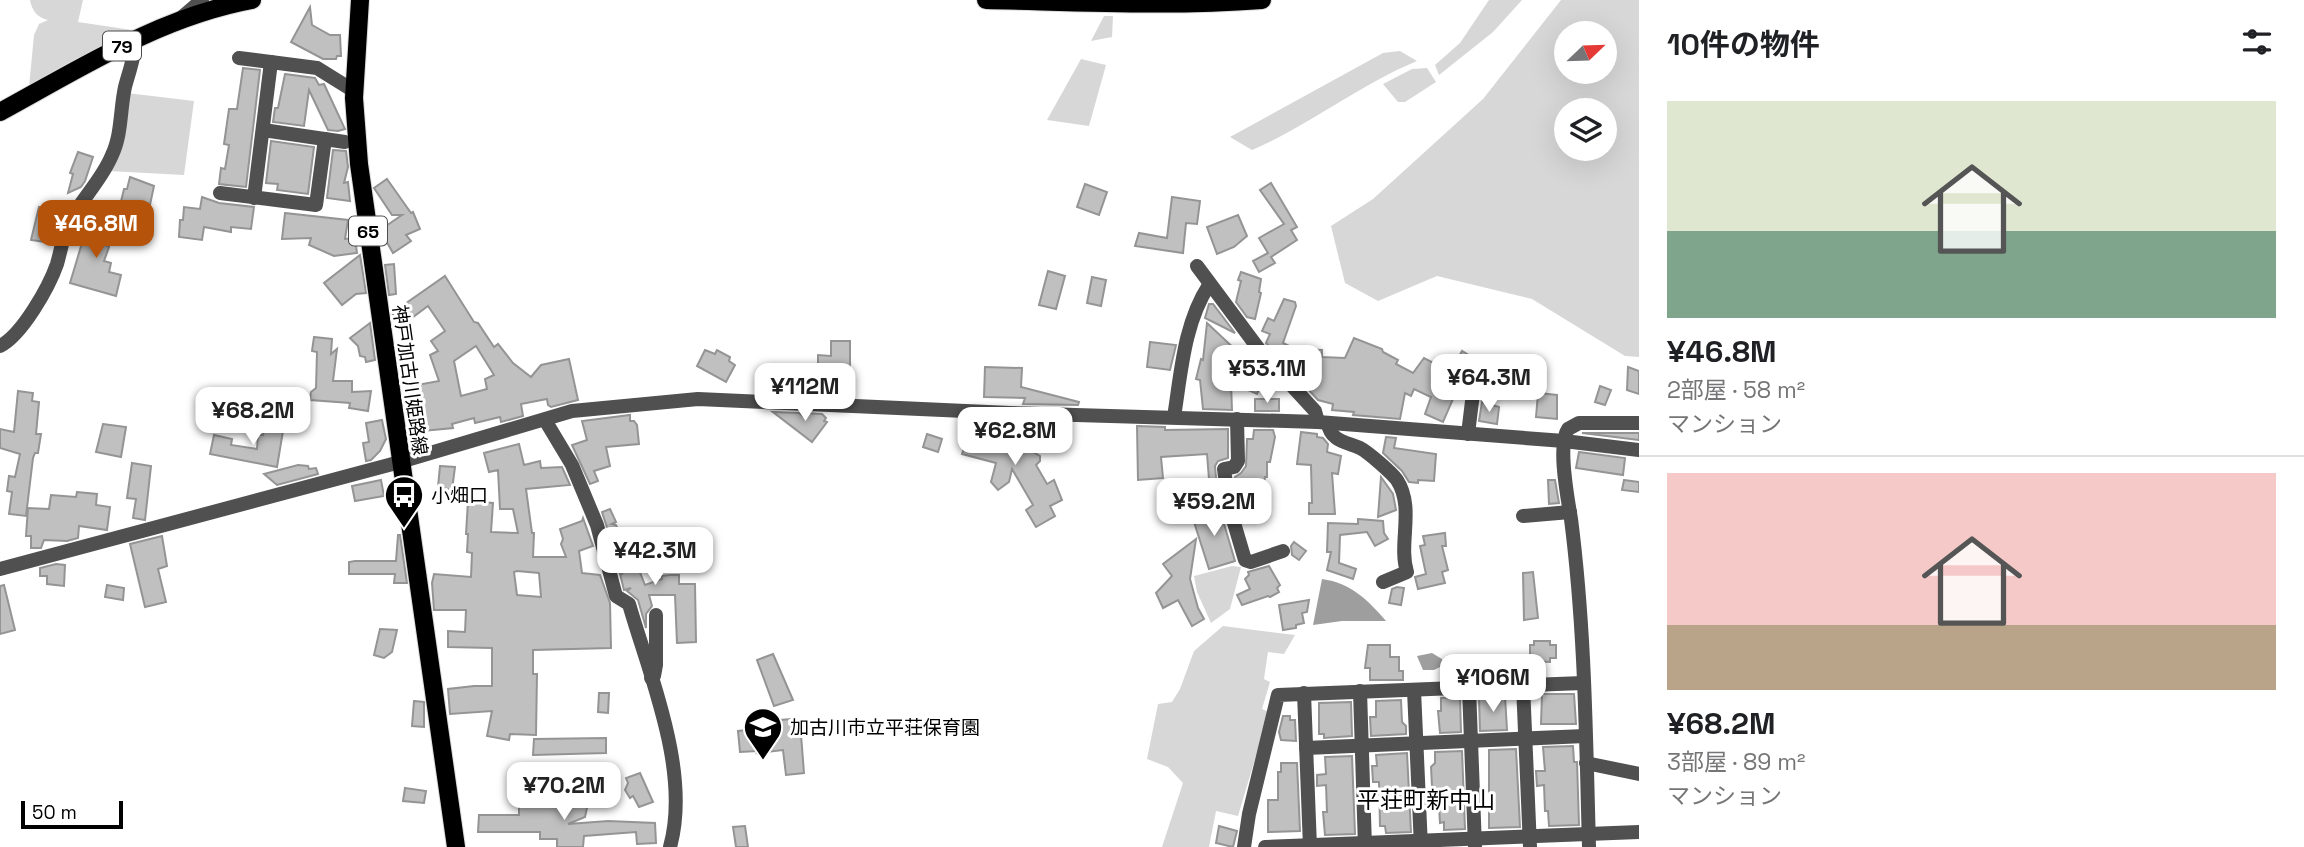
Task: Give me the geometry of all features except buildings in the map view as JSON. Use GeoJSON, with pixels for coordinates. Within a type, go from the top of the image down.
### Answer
{"type":"FeatureCollection","features":[{"type":"Feature","properties":{"kind":"main road","name":"79"},"geometry":{"type":"LineString","coordinates":[[0,112],[133,40],[181,18],[252,0]]}},
{"type":"Feature","properties":{"kind":"main road","name":"神戸加古川姫路線"},"geometry":{"type":"LineString","coordinates":[[360,0],[354,90],[359,164],[456,847]]}},
{"type":"Feature","properties":{"kind":"main road"},"geometry":{"type":"LineString","coordinates":[[986,0],[1155,4],[1262,0]]}},
{"type":"Feature","properties":{"kind":"street"},"geometry":{"type":"LineString","coordinates":[[181,18],[202,0]]}},
{"type":"Feature","properties":{"kind":"street"},"geometry":{"type":"LineString","coordinates":[[0,346],[9,342],[47,285],[58,261],[69,222],[112,156],[119,134],[122,100],[135,51],[133,40]]}},
{"type":"Feature","properties":{"kind":"street"},"geometry":{"type":"LineString","coordinates":[[239,58],[317,68],[354,90]]}},
{"type":"Feature","properties":{"kind":"street"},"geometry":{"type":"LineString","coordinates":[[254,198],[271,62]]}},
{"type":"Feature","properties":{"kind":"street"},"geometry":{"type":"LineString","coordinates":[[263,130],[345,142]]}},
{"type":"Feature","properties":{"kind":"street"},"geometry":{"type":"LineString","coordinates":[[220,193],[316,205],[325,139]]}},
{"type":"Feature","properties":{"kind":"street"},"geometry":{"type":"LineString","coordinates":[[1197,266],[1274,368],[1315,411],[1333,435],[1361,448],[1396,479],[1400,487],[1407,531],[1407,572],[1383,582]]}},
{"type":"Feature","properties":{"kind":"street"},"geometry":{"type":"LineString","coordinates":[[1174,417],[1185,347],[1201,297],[1209,285]]}},
{"type":"Feature","properties":{"kind":"street"},"geometry":{"type":"LineString","coordinates":[[1468,434],[1473,393]]}},
{"type":"Feature","properties":{"kind":"street"},"geometry":{"type":"LineString","coordinates":[[0,569],[400,462],[572,411],[698,399],[1323,422],[1564,441],[1639,450]]}},
{"type":"Feature","properties":{"kind":"street"},"geometry":{"type":"LineString","coordinates":[[1237,419],[1238,461],[1234,467],[1224,469],[1229,506],[1245,560],[1251,562],[1283,551]]}},
{"type":"Feature","properties":{"kind":"street"},"geometry":{"type":"LineString","coordinates":[[545,420],[572,465],[597,524],[616,596],[629,604],[669,735],[674,772],[674,833],[670,847]]}},
{"type":"Feature","properties":{"kind":"street"},"geometry":{"type":"LineString","coordinates":[[1589,841],[1578,582],[1564,441],[1568,429],[1579,423],[1639,423]]}},
{"type":"Feature","properties":{"kind":"street"},"geometry":{"type":"LineString","coordinates":[[1524,516],[1570,512]]}},
{"type":"Feature","properties":{"kind":"street"},"geometry":{"type":"LineString","coordinates":[[650,678],[654,676],[656,665],[656,615]]}},
{"type":"Feature","properties":{"kind":"street"},"geometry":{"type":"LineString","coordinates":[[1244,847],[1249,814],[1278,695],[1583,683]]}},
{"type":"Feature","properties":{"kind":"street"},"geometry":{"type":"LineString","coordinates":[[1523,685],[1530,842]]}},
{"type":"Feature","properties":{"kind":"street"},"geometry":{"type":"LineString","coordinates":[[1469,688],[1475,843]]}},
{"type":"Feature","properties":{"kind":"street"},"geometry":{"type":"LineString","coordinates":[[1414,690],[1421,844]]}},
{"type":"Feature","properties":{"kind":"street"},"geometry":{"type":"LineString","coordinates":[[1360,691],[1365,845]]}},
{"type":"Feature","properties":{"kind":"street"},"geometry":{"type":"LineString","coordinates":[[1304,693],[1310,846]]}},
{"type":"Feature","properties":{"kind":"street"},"geometry":{"type":"LineString","coordinates":[[1306,748],[1473,743],[1585,736]]}},
{"type":"Feature","properties":{"kind":"street"},"geometry":{"type":"LineString","coordinates":[[1586,763],[1639,774]]}},
{"type":"Feature","properties":{"kind":"street"},"geometry":{"type":"LineString","coordinates":[[1265,847],[1589,841],[1639,832]]}},
{"type":"Feature","properties":{"kind":"shaded area"},"geometry":{"type":"Polygon","coordinates":[[[30,0],[83,0],[78,22],[132,30],[29,87],[34,35],[39,24],[48,20],[36,13],[30,0]]]}},
{"type":"Feature","properties":{"kind":"shaded area"},"geometry":{"type":"Polygon","coordinates":[[[1489,0],[1522,0],[1493,32],[1439,75],[1435,65],[1460,43],[1489,0]]]}},
{"type":"Feature","properties":{"kind":"shaded area"},"geometry":{"type":"Polygon","coordinates":[[[1561,0],[1639,0],[1639,357],[1625,356],[1532,299],[1437,276],[1378,301],[1345,283],[1331,226],[1373,199],[1483,99],[1561,0]]]}},
{"type":"Feature","properties":{"kind":"shaded area"},"geometry":{"type":"Polygon","coordinates":[[[1104,16],[1113,16],[1112,37],[1091,41],[1104,16]]]}},
{"type":"Feature","properties":{"kind":"shaded area"},"geometry":{"type":"Polygon","coordinates":[[[1400,51],[1417,61],[1273,140],[1252,150],[1230,137],[1383,53],[1400,51]]]}},
{"type":"Feature","properties":{"kind":"shaded area"},"geometry":{"type":"Polygon","coordinates":[[[1081,59],[1106,65],[1089,126],[1047,120],[1081,59]]]}},
{"type":"Feature","properties":{"kind":"shaded area"},"geometry":{"type":"Polygon","coordinates":[[[1427,68],[1436,82],[1405,102],[1398,102],[1383,84],[1412,69],[1427,68]]]}},
{"type":"Feature","properties":{"kind":"shaded area"},"geometry":{"type":"Polygon","coordinates":[[[127,93],[194,101],[184,175],[108,171],[127,93]]]}},
{"type":"Feature","properties":{"kind":"shaded area"},"geometry":{"type":"Polygon","coordinates":[[[1232,566],[1241,567],[1230,609],[1211,623],[1197,592],[1194,576],[1232,566]]]}},
{"type":"Feature","properties":{"kind":"shaded area"},"geometry":{"type":"Polygon","coordinates":[[[1322,579],[1342,584],[1358,594],[1386,621],[1342,621],[1313,625],[1322,579]]]}},
{"type":"Feature","properties":{"kind":"shaded area"},"geometry":{"type":"Polygon","coordinates":[[[1223,626],[1295,635],[1284,654],[1268,652],[1264,679],[1270,682],[1262,709],[1269,712],[1238,816],[1216,811],[1209,847],[1162,847],[1183,783],[1168,767],[1147,759],[1158,704],[1172,702],[1180,689],[1194,651],[1223,626]]]}},
{"type":"Feature","properties":{"kind":"shaded area"},"geometry":{"type":"Polygon","coordinates":[[[1432,653],[1442,659],[1442,666],[1434,670],[1423,670],[1417,656],[1432,653]]]}},
{"type":"Feature","properties":{"kind":"place","name":"小畑口"},"geometry":{"type":"Point","coordinates":[404,529]}},
{"type":"Feature","properties":{"kind":"place","name":"加古川市立平荘保育園"},"geometry":{"type":"Point","coordinates":[763,761]}},
{"type":"Feature","properties":{"kind":"district","name":"平荘町新中山"},"geometry":{"type":"Point","coordinates":[1426,800]}}]}
